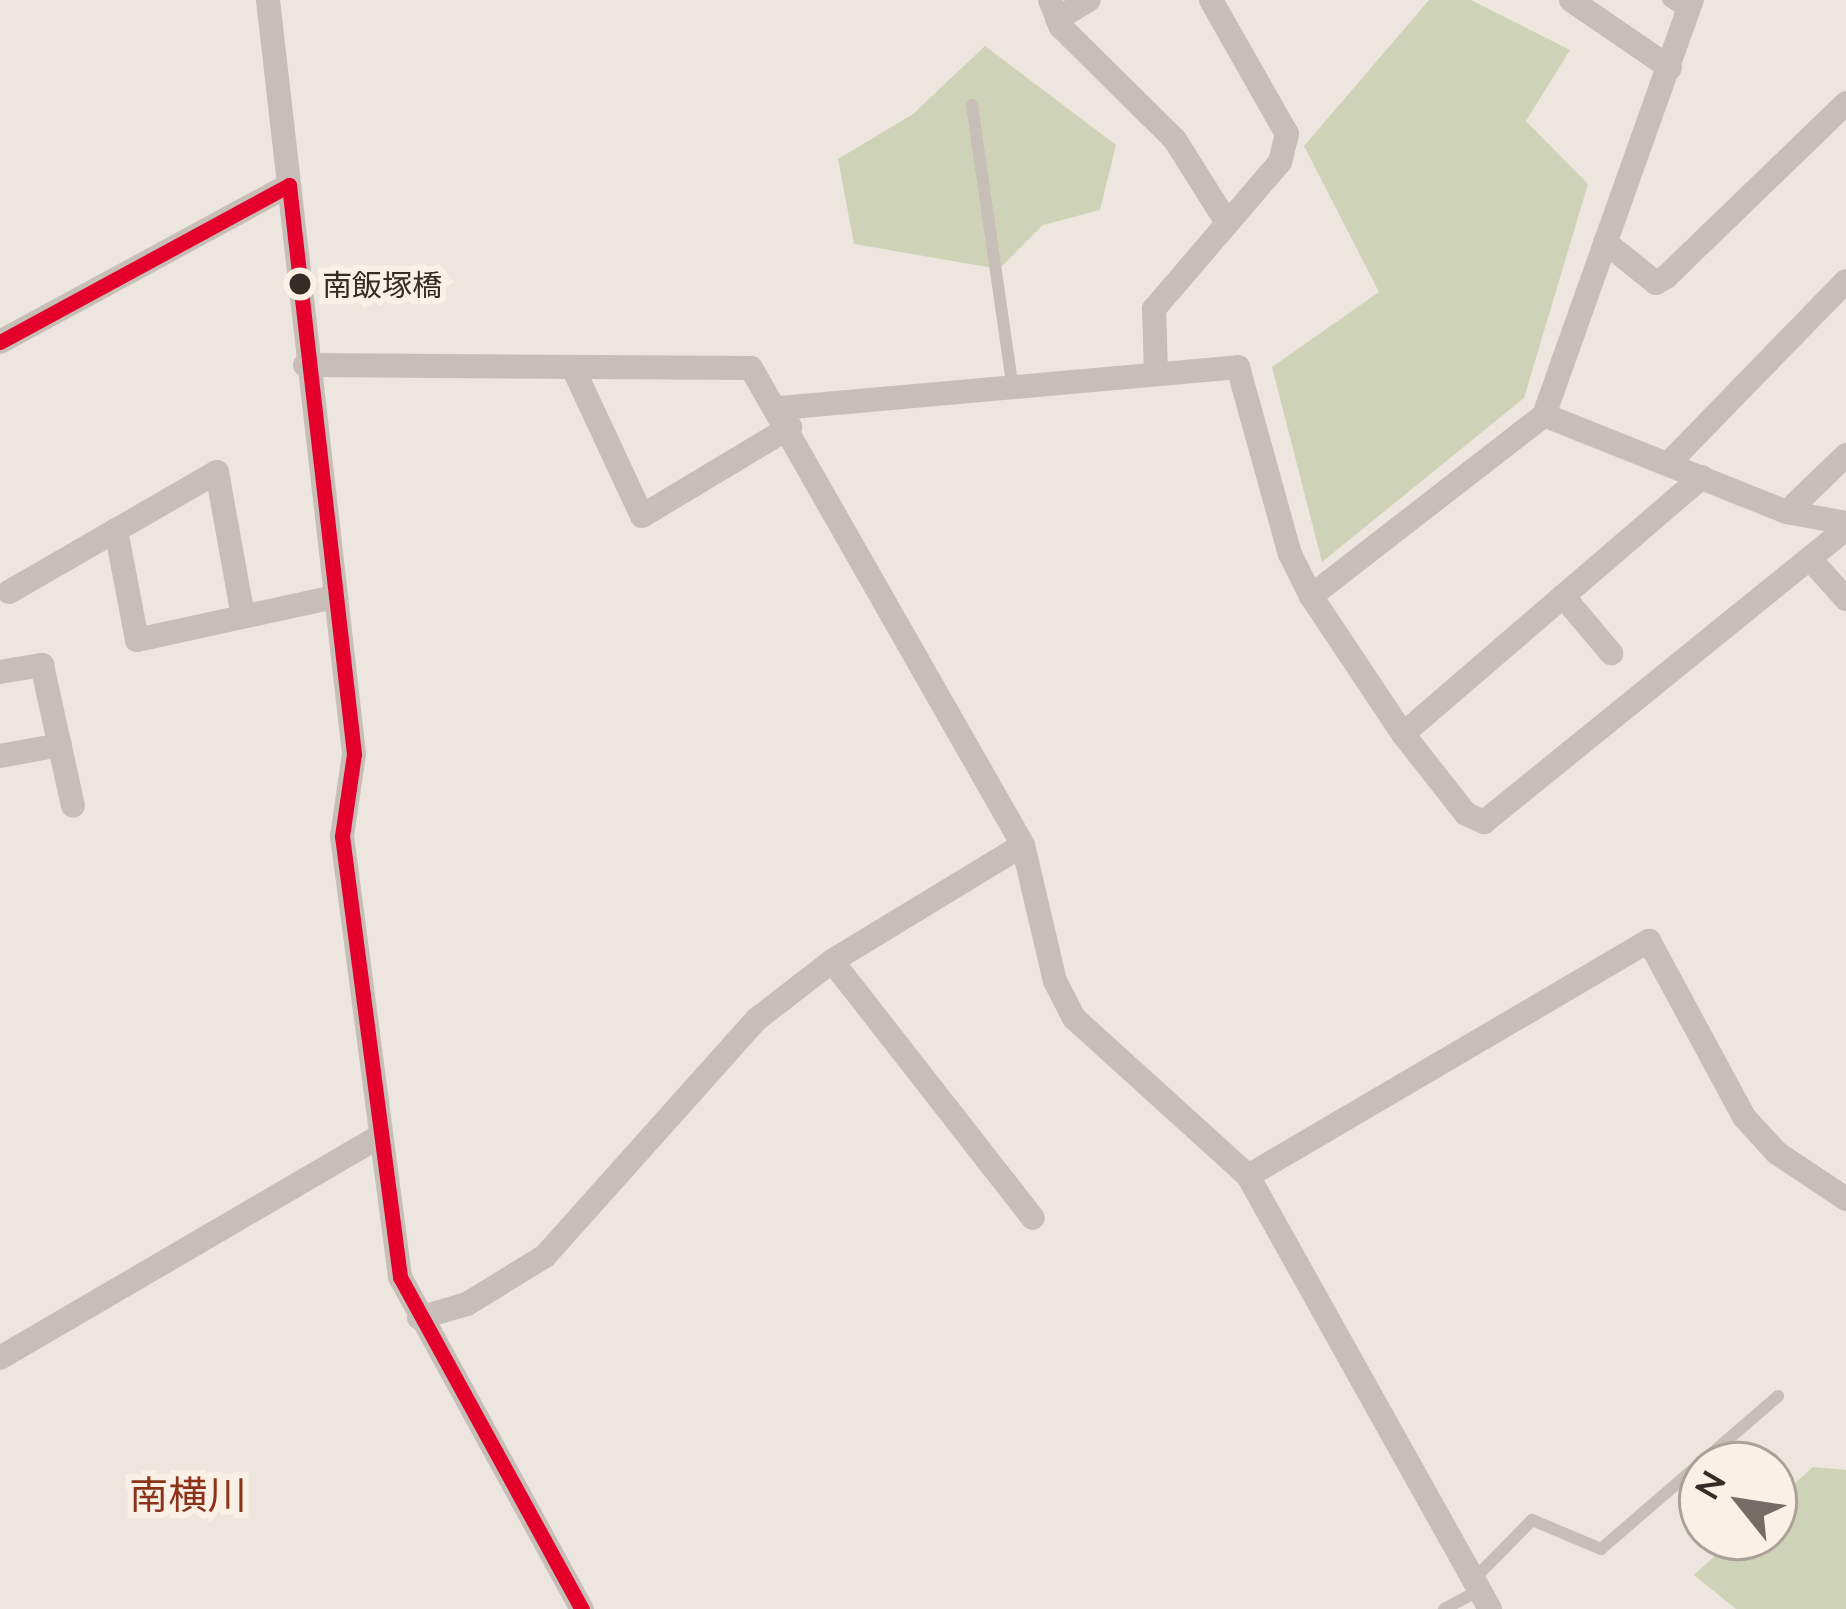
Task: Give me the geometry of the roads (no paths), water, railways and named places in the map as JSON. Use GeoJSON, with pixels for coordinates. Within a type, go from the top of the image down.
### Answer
{"type":"FeatureCollection","features":[{"type":"Feature","properties":{"kind":"street"},"geometry":{"type":"LineString","coordinates":[[268,0],[305,365],[354,754],[342,836],[400,1277],[582,1609]]}},
{"type":"Feature","properties":{"kind":"street"},"geometry":{"type":"LineString","coordinates":[[1089,0],[1054,9],[1175,140],[1226,221]]}},
{"type":"Feature","properties":{"kind":"street"},"geometry":{"type":"LineString","coordinates":[[1156,372],[1154,309],[1280,162],[1287,134],[1210,0]]}},
{"type":"Feature","properties":{"kind":"street"},"geometry":{"type":"LineString","coordinates":[[1570,0],[1670,68]]}},
{"type":"Feature","properties":{"kind":"street"},"geometry":{"type":"LineString","coordinates":[[1311,596],[1544,415],[1670,68],[1682,5]]}},
{"type":"Feature","properties":{"kind":"street"},"geometry":{"type":"LineString","coordinates":[[1605,242],[1656,283],[1846,103]]}},
{"type":"Feature","properties":{"kind":"street"},"geometry":{"type":"LineString","coordinates":[[0,342],[290,185]]}},
{"type":"Feature","properties":{"kind":"street"},"geometry":{"type":"LineString","coordinates":[[1668,464],[1846,280]]}},
{"type":"Feature","properties":{"kind":"street"},"geometry":{"type":"LineString","coordinates":[[305,365],[751,368],[785,418],[1023,845],[1055,981],[1074,1018],[1248,1176],[1481,1593]]}},
{"type":"Feature","properties":{"kind":"street"},"geometry":{"type":"LineString","coordinates":[[573,368],[642,517],[785,418],[1156,372],[1238,367],[1290,554],[1311,596],[1402,734],[1466,814],[1484,822],[1846,526]]}},
{"type":"Feature","properties":{"kind":"street"},"geometry":{"type":"LineString","coordinates":[[1544,415],[1787,512],[1846,526]]}},
{"type":"Feature","properties":{"kind":"street"},"geometry":{"type":"LineString","coordinates":[[1787,512],[1846,455]]}},
{"type":"Feature","properties":{"kind":"street"},"geometry":{"type":"LineString","coordinates":[[9,592],[217,472],[243,617]]}},
{"type":"Feature","properties":{"kind":"street"},"geometry":{"type":"LineString","coordinates":[[1402,734],[1702,476]]}},
{"type":"Feature","properties":{"kind":"street"},"geometry":{"type":"LineString","coordinates":[[116,530],[137,640],[334,597]]}},
{"type":"Feature","properties":{"kind":"street"},"geometry":{"type":"LineString","coordinates":[[1810,559],[1846,599]]}},
{"type":"Feature","properties":{"kind":"street"},"geometry":{"type":"LineString","coordinates":[[1563,596],[1611,652]]}},
{"type":"Feature","properties":{"kind":"street"},"geometry":{"type":"LineString","coordinates":[[0,672],[42,665],[73,806]]}},
{"type":"Feature","properties":{"kind":"street"},"geometry":{"type":"LineString","coordinates":[[0,756],[60,745]]}},
{"type":"Feature","properties":{"kind":"street"},"geometry":{"type":"LineString","coordinates":[[419,1318],[467,1304],[544,1256],[757,1019],[832,962],[1023,845]]}},
{"type":"Feature","properties":{"kind":"street"},"geometry":{"type":"LineString","coordinates":[[1248,1176],[1649,941],[1744,1117],[1777,1154],[1846,1199]]}},
{"type":"Feature","properties":{"kind":"street"},"geometry":{"type":"LineString","coordinates":[[832,962],[1033,1218]]}},
{"type":"Feature","properties":{"kind":"street"},"geometry":{"type":"LineString","coordinates":[[0,1358],[378,1137]]}},
{"type":"Feature","properties":{"kind":"lane"},"geometry":{"type":"LineString","coordinates":[[972,105],[1013,390]]}},
{"type":"Feature","properties":{"kind":"lane"},"geometry":{"type":"LineString","coordinates":[[1444,1609],[1481,1593],[1532,1520],[1601,1549],[1778,1396]]}},
{"type":"Feature","properties":{"kind":"place","name":"南飯塚橋"},"geometry":{"type":"Point","coordinates":[300,284]}},
{"type":"Feature","properties":{"kind":"district","name":"南横川"},"geometry":{"type":"Point","coordinates":[188,1494]}}]}
